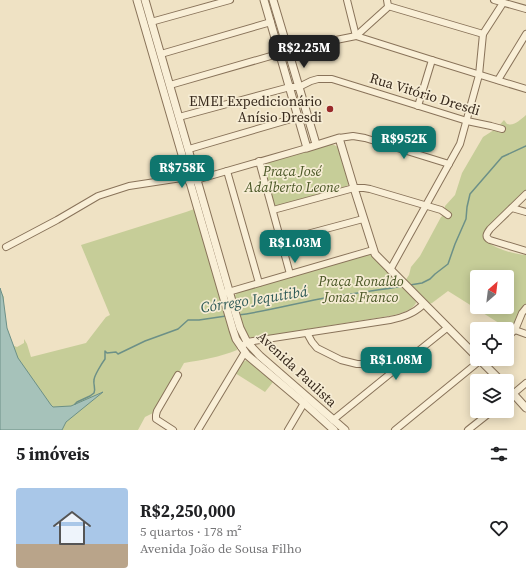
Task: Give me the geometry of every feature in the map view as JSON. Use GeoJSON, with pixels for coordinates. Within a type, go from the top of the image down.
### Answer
{"type":"FeatureCollection","features":[{"type":"Feature","properties":{"kind":"street","name":"Avenida Paulista"},"geometry":{"type":"LineString","coordinates":[[137,0],[189,179],[226,293],[240,328],[244,347],[334,430]]}},
{"type":"Feature","properties":{"kind":"street","name":"Avenida Paulista"},"geometry":{"type":"LineString","coordinates":[[145,0],[189,149],[226,293]]}},
{"type":"Feature","properties":{"kind":"street"},"geometry":{"type":"LineString","coordinates":[[151,22],[230,0]]}},
{"type":"Feature","properties":{"kind":"street"},"geometry":{"type":"LineString","coordinates":[[264,0],[307,148]]}},
{"type":"Feature","properties":{"kind":"street"},"geometry":{"type":"LineString","coordinates":[[273,0],[316,144]]}},
{"type":"Feature","properties":{"kind":"street"},"geometry":{"type":"LineString","coordinates":[[347,0],[356,36]]}},
{"type":"Feature","properties":{"kind":"street"},"geometry":{"type":"LineString","coordinates":[[494,0],[526,10]]}},
{"type":"Feature","properties":{"kind":"street"},"geometry":{"type":"LineString","coordinates":[[390,270],[460,144],[479,75],[483,34],[503,2]]}},
{"type":"Feature","properties":{"kind":"street"},"geometry":{"type":"LineString","coordinates":[[356,36],[387,8],[387,3],[483,34]]}},
{"type":"Feature","properties":{"kind":"street"},"geometry":{"type":"LineString","coordinates":[[161,54],[271,22]]}},
{"type":"Feature","properties":{"kind":"street"},"geometry":{"type":"LineString","coordinates":[[498,80],[526,34]]}},
{"type":"Feature","properties":{"kind":"street"},"geometry":{"type":"LineString","coordinates":[[336,40],[356,36],[526,89]]}},
{"type":"Feature","properties":{"kind":"street"},"geometry":{"type":"LineString","coordinates":[[170,85],[288,51]]}},
{"type":"Feature","properties":{"kind":"street"},"geometry":{"type":"LineString","coordinates":[[418,106],[432,60]]}},
{"type":"Feature","properties":{"kind":"street","name":"Rua Vitório Dresdi"},"geometry":{"type":"LineString","coordinates":[[179,117],[290,87],[300,87],[318,79],[332,79],[467,121],[502,129]]}},
{"type":"Feature","properties":{"kind":"street"},"geometry":{"type":"LineString","coordinates":[[189,149],[298,117]]}},
{"type":"Feature","properties":{"kind":"street"},"geometry":{"type":"LineString","coordinates":[[6,247],[98,196],[129,186],[197,179],[339,138],[353,136],[365,138],[449,164]]}},
{"type":"Feature","properties":{"kind":"street"},"geometry":{"type":"LineString","coordinates":[[339,138],[375,254],[470,349]]}},
{"type":"Feature","properties":{"kind":"street"},"geometry":{"type":"LineString","coordinates":[[259,161],[290,274]]}},
{"type":"Feature","properties":{"kind":"street"},"geometry":{"type":"LineString","coordinates":[[227,171],[260,283]]}},
{"type":"Feature","properties":{"kind":"street"},"geometry":{"type":"LineString","coordinates":[[273,210],[354,188],[364,188],[426,205],[441,210],[448,216]]}},
{"type":"Feature","properties":{"kind":"street"},"geometry":{"type":"LineString","coordinates":[[526,194],[487,233],[490,240],[526,251]]}},
{"type":"Feature","properties":{"kind":"street"},"geometry":{"type":"LineString","coordinates":[[512,208],[526,212]]}},
{"type":"Feature","properties":{"kind":"street"},"geometry":{"type":"LineString","coordinates":[[281,241],[363,219]]}},
{"type":"Feature","properties":{"kind":"street"},"geometry":{"type":"LineString","coordinates":[[226,293],[373,250]]}},
{"type":"Feature","properties":{"kind":"street"},"geometry":{"type":"LineString","coordinates":[[198,430],[244,347],[307,333],[390,320],[414,312],[424,304]]}},
{"type":"Feature","properties":{"kind":"street"},"geometry":{"type":"LineString","coordinates":[[526,308],[522,313],[515,330],[526,334]]}},
{"type":"Feature","properties":{"kind":"street"},"geometry":{"type":"LineString","coordinates":[[333,420],[448,328]]}},
{"type":"Feature","properties":{"kind":"street"},"geometry":{"type":"LineString","coordinates":[[307,333],[317,348],[341,360],[357,364],[402,364]]}},
{"type":"Feature","properties":{"kind":"street","name":"Avenida Paulista"},"geometry":{"type":"LineString","coordinates":[[244,347],[260,356],[345,430]]}},
{"type":"Feature","properties":{"kind":"street"},"geometry":{"type":"LineString","coordinates":[[395,430],[472,366]]}},
{"type":"Feature","properties":{"kind":"street"},"geometry":{"type":"LineString","coordinates":[[487,366],[494,374]]}},
{"type":"Feature","properties":{"kind":"street"},"geometry":{"type":"LineString","coordinates":[[173,430],[160,422],[156,418],[156,415],[178,375]]}},
{"type":"Feature","properties":{"kind":"street"},"geometry":{"type":"LineString","coordinates":[[514,393],[526,383]]}},
{"type":"Feature","properties":{"kind":"street"},"geometry":{"type":"LineString","coordinates":[[514,395],[526,408]]}},
{"type":"Feature","properties":{"kind":"street"},"geometry":{"type":"LineString","coordinates":[[288,430],[304,403]]}},
{"type":"Feature","properties":{"kind":"street"},"geometry":{"type":"LineString","coordinates":[[468,430],[483,418]]}},
{"type":"Feature","properties":{"kind":"green space"},"geometry":{"type":"Polygon","coordinates":[[[526,115],[526,190],[513,207],[488,227],[484,236],[487,241],[500,249],[526,255],[526,306],[514,326],[514,322],[497,322],[485,314],[514,314],[514,270],[470,270],[470,305],[448,291],[429,304],[405,281],[409,275],[411,267],[420,256],[441,217],[444,215],[445,206],[455,195],[462,173],[483,137],[497,128],[504,120],[507,124],[517,122],[526,115]]]}},
{"type":"Feature","properties":{"kind":"green space","name":"Praça José Adalberto Leone"},"geometry":{"type":"Polygon","coordinates":[[[332,144],[338,147],[349,183],[347,186],[279,206],[274,205],[263,166],[266,163],[332,144]]]}},
{"type":"Feature","properties":{"kind":"green space"},"geometry":{"type":"Polygon","coordinates":[[[197,208],[236,339],[237,350],[218,356],[184,363],[157,411],[145,417],[138,430],[0,430],[0,290],[4,297],[3,315],[9,344],[17,347],[24,343],[24,339],[31,357],[86,343],[106,317],[110,315],[81,245],[197,208]]]}},
{"type":"Feature","properties":{"kind":"green space","name":"Praça Ronaldo Jonas Franco"},"geometry":{"type":"Polygon","coordinates":[[[368,254],[373,255],[415,298],[416,303],[410,309],[401,313],[383,317],[252,338],[246,335],[234,297],[237,293],[368,254]]]}},
{"type":"Feature","properties":{"kind":"green space"},"geometry":{"type":"Polygon","coordinates":[[[247,360],[273,382],[265,392],[235,373],[238,367],[247,360]]]}},
{"type":"Feature","properties":{"kind":"water"},"geometry":{"type":"Polygon","coordinates":[[[0,288],[3,297],[7,328],[18,358],[51,405],[53,407],[71,406],[103,392],[66,422],[62,430],[0,430],[0,288]]]}},
{"type":"Feature","properties":{"kind":"waterway","name":"Córrego Jequitibá"},"geometry":{"type":"LineString","coordinates":[[410,285],[422,283],[430,279],[448,264],[466,219],[470,194],[502,157],[526,146]]}},
{"type":"Feature","properties":{"kind":"waterway","name":"Córrego Jequitibá"},"geometry":{"type":"LineString","coordinates":[[238,315],[308,301],[404,286]]}},
{"type":"Feature","properties":{"kind":"waterway","name":"Córrego Jequitibá"},"geometry":{"type":"LineString","coordinates":[[75,404],[94,393],[94,378],[105,359],[105,351],[107,353],[116,352],[118,354],[145,341],[178,329],[188,320],[226,316]]}},
{"type":"Feature","properties":{"kind":"place","name":"EMEI Expedicionário Anísio Dresdi"},"geometry":{"type":"Point","coordinates":[330,109]}}]}
